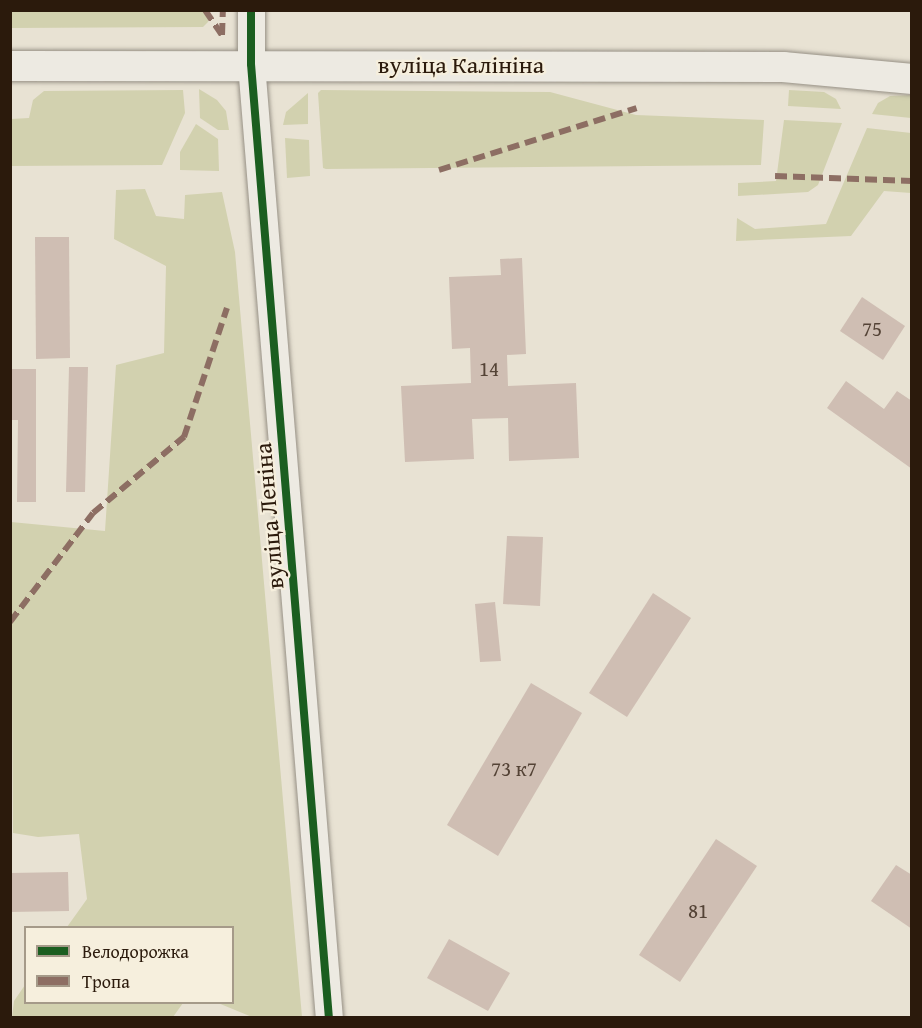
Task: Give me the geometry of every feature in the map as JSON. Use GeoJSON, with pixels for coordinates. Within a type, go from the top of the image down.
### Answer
{"type":"FeatureCollection","features":[{"type":"Feature","properties":{"kind":"main road","name":"вуліца Калініна"},"geometry":{"type":"LineString","coordinates":[[10,66],[251,64],[783,67],[912,79]]}},
{"type":"Feature","properties":{"kind":"street","name":"вуліца Леніна"},"geometry":{"type":"LineString","coordinates":[[251,10],[251,64],[329,1017]]}},
{"type":"Feature","properties":{"kind":"green space"},"geometry":{"type":"Polygon","coordinates":[[[209,10],[208,22],[203,27],[11,28],[11,11],[209,10]]]}},
{"type":"Feature","properties":{"kind":"green space"},"geometry":{"type":"Polygon","coordinates":[[[199,89],[217,100],[226,111],[229,130],[218,130],[200,118],[199,89]]]}},
{"type":"Feature","properties":{"kind":"green space"},"geometry":{"type":"Polygon","coordinates":[[[183,90],[185,113],[162,165],[11,166],[11,119],[29,118],[33,100],[44,91],[183,90]]]}},
{"type":"Feature","properties":{"kind":"green space"},"geometry":{"type":"Polygon","coordinates":[[[321,90],[550,92],[636,115],[764,120],[761,165],[326,169],[323,168],[318,93],[321,90]]]}},
{"type":"Feature","properties":{"kind":"green space"},"geometry":{"type":"Polygon","coordinates":[[[789,90],[824,92],[836,99],[841,109],[788,106],[789,90]]]}},
{"type":"Feature","properties":{"kind":"green space"},"geometry":{"type":"Polygon","coordinates":[[[308,93],[308,124],[283,125],[286,112],[308,93]]]}},
{"type":"Feature","properties":{"kind":"green space"},"geometry":{"type":"Polygon","coordinates":[[[911,95],[911,118],[872,114],[878,103],[890,96],[911,95]]]}},
{"type":"Feature","properties":{"kind":"green space"},"geometry":{"type":"Polygon","coordinates":[[[784,120],[842,123],[818,185],[808,192],[738,196],[738,183],[776,181],[784,120]]]}},
{"type":"Feature","properties":{"kind":"green space"},"geometry":{"type":"Polygon","coordinates":[[[196,124],[218,139],[219,171],[180,170],[180,152],[196,124]]]}},
{"type":"Feature","properties":{"kind":"green space"},"geometry":{"type":"Polygon","coordinates":[[[867,128],[911,133],[911,193],[884,191],[851,236],[736,241],[737,218],[755,229],[826,224],[867,128]]]}},
{"type":"Feature","properties":{"kind":"green space"},"geometry":{"type":"Polygon","coordinates":[[[285,138],[309,140],[310,176],[287,178],[285,138]]]}},
{"type":"Feature","properties":{"kind":"green space"},"geometry":{"type":"Polygon","coordinates":[[[145,189],[156,216],[184,219],[185,195],[222,192],[235,252],[302,1017],[252,1017],[220,1004],[234,1004],[234,926],[68,926],[87,899],[79,834],[38,837],[13,833],[11,522],[105,531],[116,365],[164,353],[166,266],[114,239],[116,190],[145,189]]]}},
{"type":"Feature","properties":{"kind":"green space"},"geometry":{"type":"Polygon","coordinates":[[[24,986],[24,1004],[182,1004],[173,1017],[12,1017],[14,1001],[24,986]]]}},
{"type":"Feature","properties":{"kind":"building"},"geometry":{"type":"Polygon","coordinates":[[[35,237],[69,237],[70,358],[36,359],[35,237]]]}},
{"type":"Feature","properties":{"kind":"building"},"geometry":{"type":"Polygon","coordinates":[[[522,258],[526,354],[507,355],[508,386],[576,383],[579,458],[509,461],[508,418],[472,419],[474,459],[405,462],[401,386],[471,383],[470,348],[452,349],[449,277],[501,275],[500,259],[522,258]]]}},
{"type":"Feature","properties":{"kind":"building"},"geometry":{"type":"Polygon","coordinates":[[[862,297],[905,326],[883,360],[840,331],[862,297]]]}},
{"type":"Feature","properties":{"kind":"building"},"geometry":{"type":"Polygon","coordinates":[[[69,367],[88,367],[85,492],[66,492],[69,367]]]}},
{"type":"Feature","properties":{"kind":"building"},"geometry":{"type":"Polygon","coordinates":[[[10,369],[36,369],[36,502],[17,502],[18,420],[10,420],[10,369]]]}},
{"type":"Feature","properties":{"kind":"building"},"geometry":{"type":"Polygon","coordinates":[[[846,381],[884,409],[897,391],[912,401],[912,469],[827,408],[846,381]]]}},
{"type":"Feature","properties":{"kind":"building"},"geometry":{"type":"Polygon","coordinates":[[[507,536],[543,537],[540,606],[503,604],[507,536]]]}},
{"type":"Feature","properties":{"kind":"building"},"geometry":{"type":"Polygon","coordinates":[[[653,593],[691,618],[627,717],[589,693],[653,593]]]}},
{"type":"Feature","properties":{"kind":"building"},"geometry":{"type":"Polygon","coordinates":[[[495,602],[501,661],[480,662],[475,604],[495,602]]]}},
{"type":"Feature","properties":{"kind":"building"},"geometry":{"type":"Polygon","coordinates":[[[531,683],[582,713],[498,856],[447,825],[531,683]]]}},
{"type":"Feature","properties":{"kind":"building"},"geometry":{"type":"Polygon","coordinates":[[[716,839],[757,866],[680,982],[639,955],[716,839]]]}},
{"type":"Feature","properties":{"kind":"building"},"geometry":{"type":"Polygon","coordinates":[[[896,865],[912,875],[912,929],[871,901],[896,865]]]}},
{"type":"Feature","properties":{"kind":"building"},"geometry":{"type":"Polygon","coordinates":[[[68,872],[69,911],[10,912],[10,873],[68,872]]]}},
{"type":"Feature","properties":{"kind":"building"},"geometry":{"type":"Polygon","coordinates":[[[449,939],[510,973],[488,1011],[427,978],[449,939]]]}},
{"type":"Feature","properties":{"kind":"marked path"},"geometry":{"type":"LineString","coordinates":[[205,10],[222,35]]}},
{"type":"Feature","properties":{"kind":"marked path"},"geometry":{"type":"LineString","coordinates":[[222,35],[223,10]]}},
{"type":"Feature","properties":{"kind":"marked path"},"geometry":{"type":"LineString","coordinates":[[439,170],[637,108]]}},
{"type":"Feature","properties":{"kind":"marked path"},"geometry":{"type":"LineString","coordinates":[[775,176],[912,181]]}},
{"type":"Feature","properties":{"kind":"marked path"},"geometry":{"type":"LineString","coordinates":[[10,622],[93,513],[184,437],[227,308]]}},
{"type":"Feature","properties":{"kind":"cycle path"},"geometry":{"type":"LineString","coordinates":[[251,10],[251,64],[329,1018]]}}]}
